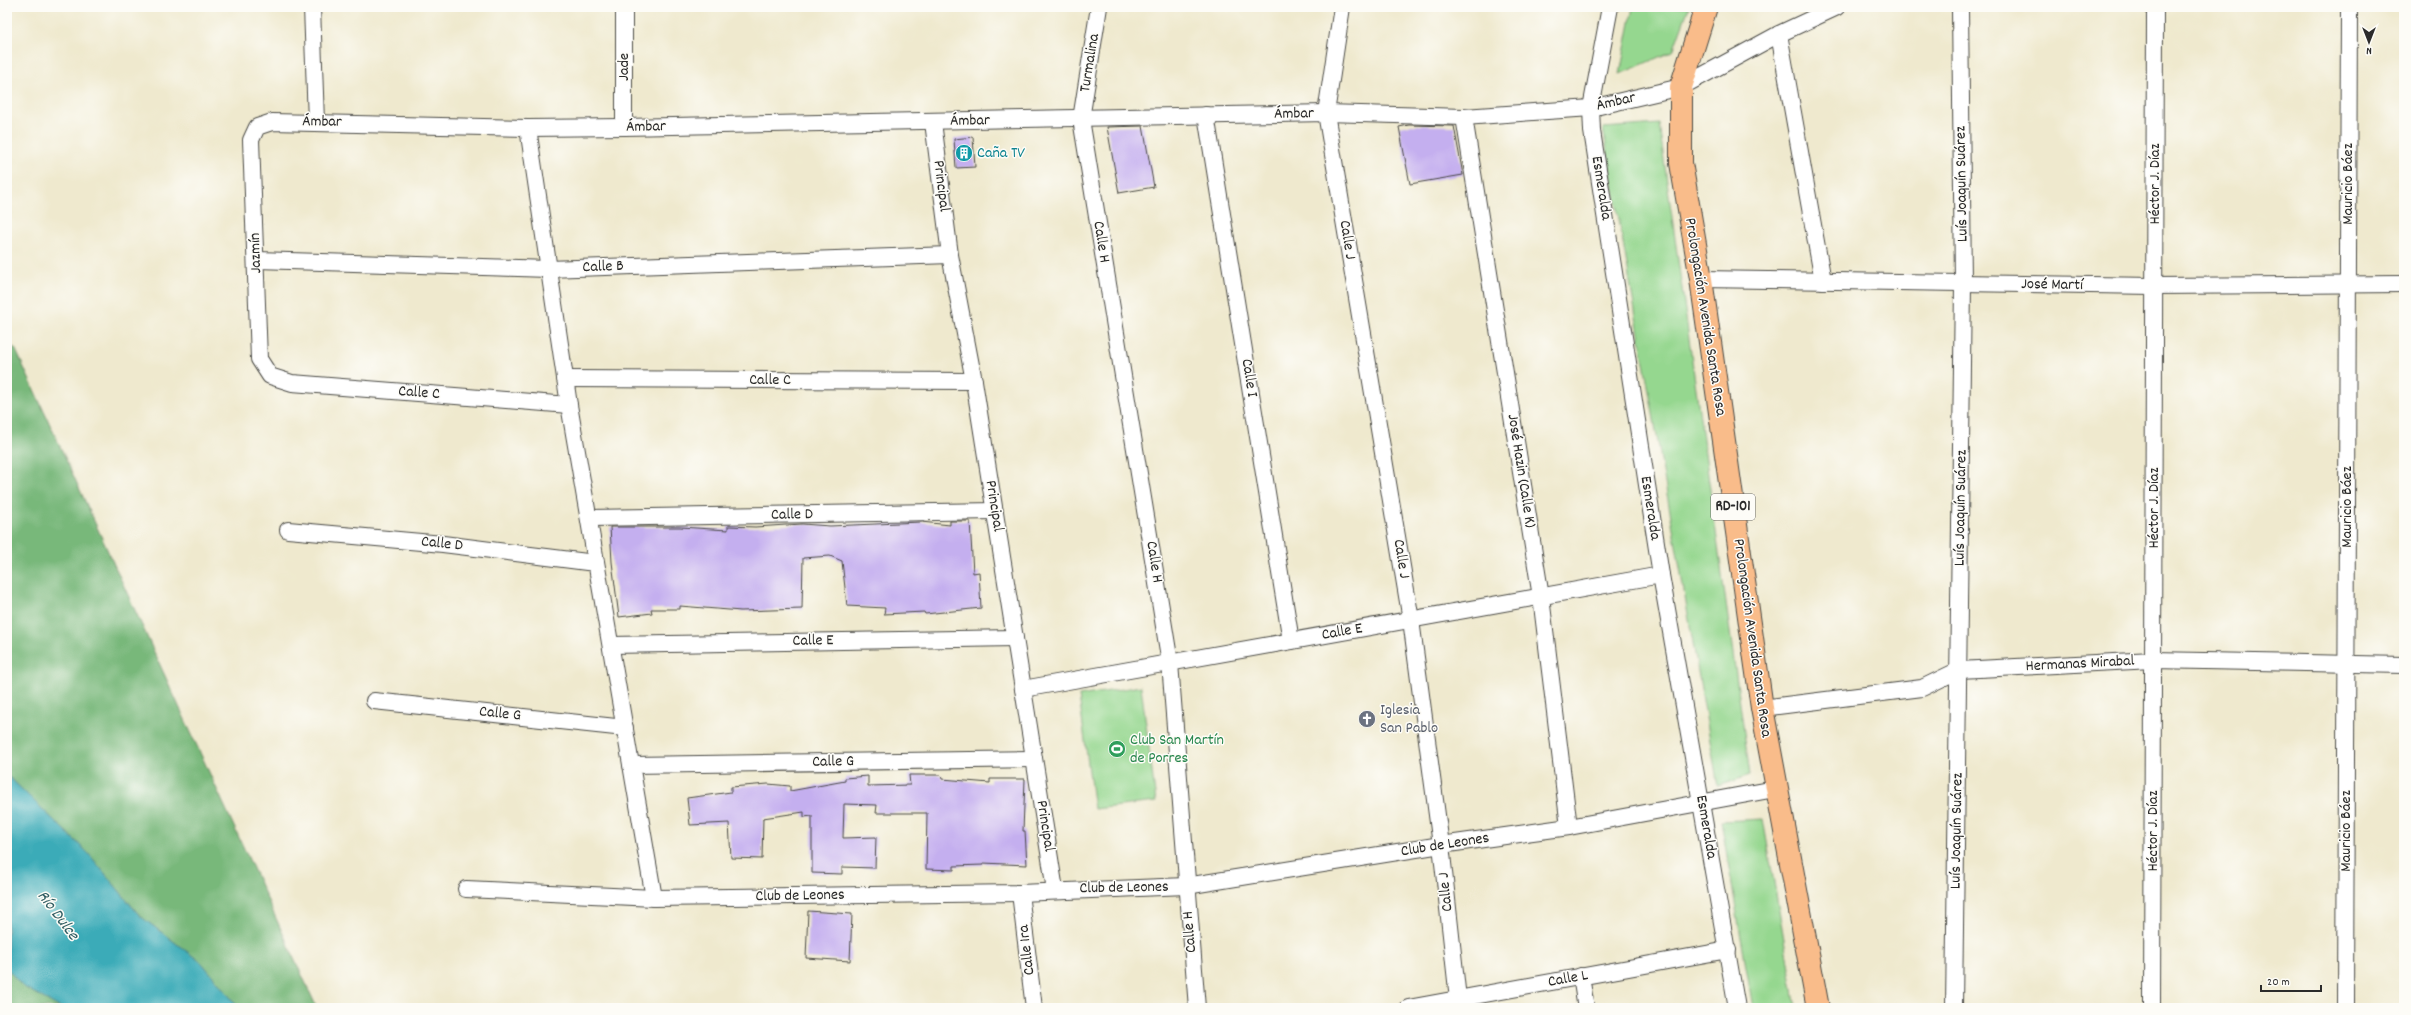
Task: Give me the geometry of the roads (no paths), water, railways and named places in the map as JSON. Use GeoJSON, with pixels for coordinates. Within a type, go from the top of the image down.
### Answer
{"type":"FeatureCollection","features":[{"type":"Feature","properties":{"kind":"main road","name":"Prolongación Avenida Santa Rosa"},"geometry":{"type":"LineString","coordinates":[[1706,7],[1681,87],[1681,163],[1700,279],[1775,789],[1818,1008]]}},
{"type":"Feature","properties":{"kind":"street"},"geometry":{"type":"LineString","coordinates":[[312,7],[316,122]]}},
{"type":"Feature","properties":{"kind":"street","name":"Jade"},"geometry":{"type":"LineString","coordinates":[[624,7],[624,127]]}},
{"type":"Feature","properties":{"kind":"street","name":"Turmalina"},"geometry":{"type":"LineString","coordinates":[[1080,119],[1099,7]]}},
{"type":"Feature","properties":{"kind":"street","name":"Calle J"},"geometry":{"type":"LineString","coordinates":[[1342,7],[1326,113],[1411,620],[1441,845],[1459,1004]]}},
{"type":"Feature","properties":{"kind":"street","name":"Esmeralda"},"geometry":{"type":"LineString","coordinates":[[1610,7],[1591,108],[1592,131],[1661,576],[1702,802],[1737,1008]]}},
{"type":"Feature","properties":{"kind":"street","name":"Ámbar"},"geometry":{"type":"LineString","coordinates":[[256,127],[272,122],[528,128],[624,127],[1326,113],[1464,117],[1591,108],[1681,87],[1779,34],[1837,7]]}},
{"type":"Feature","properties":{"kind":"street","name":"Luís Joaquín Suárez"},"geometry":{"type":"LineString","coordinates":[[1954,1008],[1963,284],[1960,7]]}},
{"type":"Feature","properties":{"kind":"street","name":"Héctor J. Díaz"},"geometry":{"type":"LineString","coordinates":[[2152,1008],[2155,7]]}},
{"type":"Feature","properties":{"kind":"street","name":"Mauricio Báez"},"geometry":{"type":"LineString","coordinates":[[2345,1008],[2349,7]]}},
{"type":"Feature","properties":{"kind":"street"},"geometry":{"type":"LineString","coordinates":[[1779,34],[1823,281]]}},
{"type":"Feature","properties":{"kind":"street","name":"Calle I"},"geometry":{"type":"LineString","coordinates":[[1206,115],[1291,641]]}},
{"type":"Feature","properties":{"kind":"street","name":"José Hazin (Calle K)"},"geometry":{"type":"LineString","coordinates":[[1464,117],[1541,597],[1569,827]]}},
{"type":"Feature","properties":{"kind":"street","name":"Calle H"},"geometry":{"type":"LineString","coordinates":[[1080,119],[1170,663],[1186,886],[1197,1008]]}},
{"type":"Feature","properties":{"kind":"street","name":"Principal"},"geometry":{"type":"LineString","coordinates":[[933,122],[950,255],[974,381],[1055,890]]}},
{"type":"Feature","properties":{"kind":"street","name":"Jazmín"},"geometry":{"type":"LineString","coordinates":[[256,127],[251,140],[257,260],[259,359],[270,376]]}},
{"type":"Feature","properties":{"kind":"street"},"geometry":{"type":"LineString","coordinates":[[528,128],[569,405],[590,518],[595,563],[612,645],[654,898]]}},
{"type":"Feature","properties":{"kind":"street","name":"Calle B"},"geometry":{"type":"LineString","coordinates":[[257,260],[548,269],[950,255]]}},
{"type":"Feature","properties":{"kind":"street","name":"José Martí"},"geometry":{"type":"LineString","coordinates":[[1700,279],[2154,286],[2404,284]]}},
{"type":"Feature","properties":{"kind":"street","name":"Calle C"},"geometry":{"type":"LineString","coordinates":[[270,376],[292,383],[569,405]]}},
{"type":"Feature","properties":{"kind":"street","name":"Calle C"},"geometry":{"type":"LineString","coordinates":[[565,379],[974,381]]}},
{"type":"Feature","properties":{"kind":"street","name":"Calle D"},"geometry":{"type":"LineString","coordinates":[[590,518],[995,511]]}},
{"type":"Feature","properties":{"kind":"street","name":"Calle D"},"geometry":{"type":"LineString","coordinates":[[288,530],[443,544],[595,563]]}},
{"type":"Feature","properties":{"kind":"street","name":"Calle E"},"geometry":{"type":"LineString","coordinates":[[1023,689],[1661,576]]}},
{"type":"Feature","properties":{"kind":"street","name":"Calle E"},"geometry":{"type":"LineString","coordinates":[[612,645],[1015,638]]}},
{"type":"Feature","properties":{"kind":"street","name":"Hermanas Mirabal"},"geometry":{"type":"LineString","coordinates":[[1762,708],[1922,688],[1959,670],[2153,660],[2404,665]]}},
{"type":"Feature","properties":{"kind":"street","name":"Calle G"},"geometry":{"type":"LineString","coordinates":[[374,701],[626,728]]}},
{"type":"Feature","properties":{"kind":"street","name":"Calle G"},"geometry":{"type":"LineString","coordinates":[[631,765],[1034,759]]}},
{"type":"Feature","properties":{"kind":"street","name":"Club de Leones"},"geometry":{"type":"LineString","coordinates":[[466,889],[654,898],[1020,893],[1055,890],[1186,886],[1441,845],[1569,827],[1775,789]]}},
{"type":"Feature","properties":{"kind":"street","name":"Calle 1ra"},"geometry":{"type":"LineString","coordinates":[[1020,893],[1034,1008]]}},
{"type":"Feature","properties":{"kind":"street","name":"Calle L"},"geometry":{"type":"LineString","coordinates":[[1408,1008],[1459,1004],[1581,976],[1728,950]]}},
{"type":"Feature","properties":{"kind":"street"},"geometry":{"type":"LineString","coordinates":[[1581,976],[1586,1008]]}},
{"type":"Feature","properties":{"kind":"water","name":"Río Dulce"},"geometry":{"type":"Polygon","coordinates":[[[7,775],[88,853],[140,916],[202,963],[239,1008],[61,1008],[22,986],[7,968],[7,775]]]}},
{"type":"Feature","properties":{"kind":"place","name":"Caña TV"},"geometry":{"type":"Point","coordinates":[964,153]}},
{"type":"Feature","properties":{"kind":"place","name":"Iglesia San Pablo"},"geometry":{"type":"Point","coordinates":[1367,719]}},
{"type":"Feature","properties":{"kind":"place","name":"Club San Martín de Porres"},"geometry":{"type":"Point","coordinates":[1117,749]}}]}
